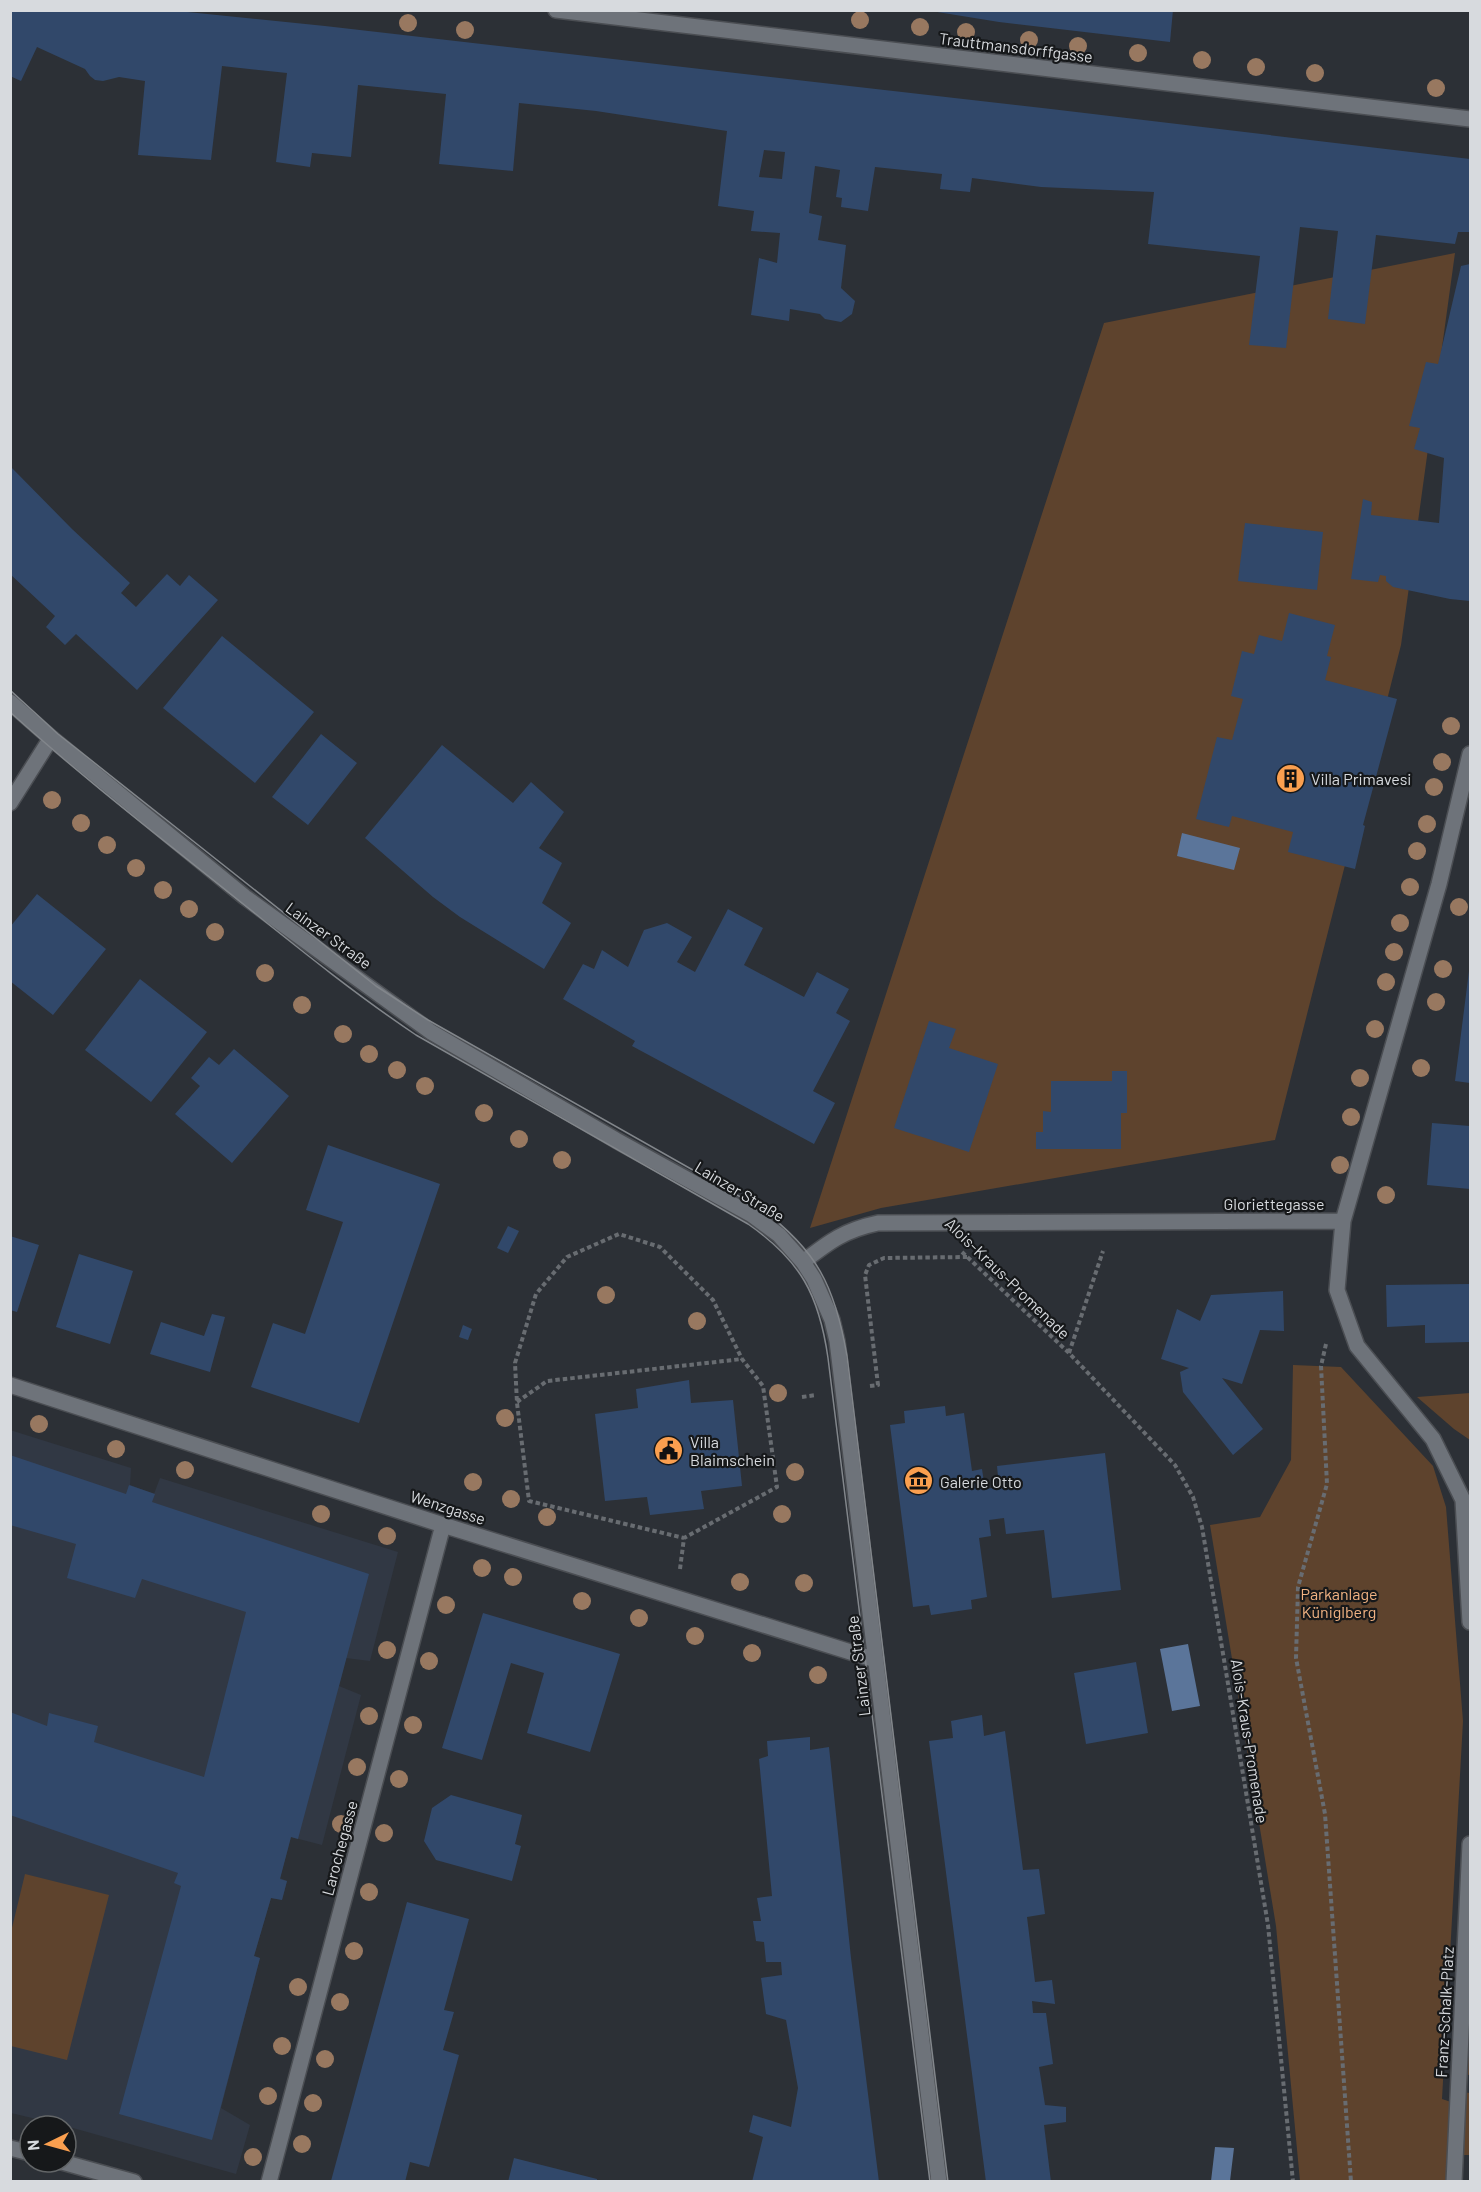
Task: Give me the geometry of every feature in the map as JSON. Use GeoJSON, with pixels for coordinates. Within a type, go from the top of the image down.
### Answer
{"type":"FeatureCollection","features":[{"type":"Feature","properties":{"kind":"street","name":"Trauttmansdorffgasse"},"geometry":{"type":"LineString","coordinates":[[556,10],[1470,118]]}},
{"type":"Feature","properties":{"kind":"street","name":"Lainzer Straße"},"geometry":{"type":"LineString","coordinates":[[10,702],[245,897],[431,1032],[616,1140],[752,1215],[779,1235],[803,1262],[823,1296],[837,1341],[939,2181]]}},
{"type":"Feature","properties":{"kind":"street"},"geometry":{"type":"LineString","coordinates":[[10,803],[51,738]]}},
{"type":"Feature","properties":{"kind":"street","name":"Gloriettegasse"},"geometry":{"type":"LineString","coordinates":[[803,1262],[835,1238],[855,1228],[878,1223],[1343,1221],[1439,884],[1470,754]]}},
{"type":"Feature","properties":{"kind":"street"},"geometry":{"type":"LineString","coordinates":[[1343,1221],[1336,1290],[1357,1346],[1433,1439],[1463,1500],[1470,1622]]}},
{"type":"Feature","properties":{"kind":"street","name":"Wenzgasse"},"geometry":{"type":"LineString","coordinates":[[10,1385],[443,1525],[876,1660]]}},
{"type":"Feature","properties":{"kind":"street","name":"Larochegasse"},"geometry":{"type":"LineString","coordinates":[[269,2181],[443,1525]]}},
{"type":"Feature","properties":{"kind":"street","name":"Franz-Schalk-Platz"},"geometry":{"type":"LineString","coordinates":[[1454,2181],[1470,1844]]}},
{"type":"Feature","properties":{"kind":"street"},"geometry":{"type":"LineString","coordinates":[[78,2166],[134,2181]]}},
{"type":"Feature","properties":{"kind":"path","name":"Alois-Kraus-Promenade"},"geometry":{"type":"LineString","coordinates":[[931,1221],[1069,1353],[1175,1465],[1193,1497],[1202,1527],[1268,1925],[1293,2181]]}},
{"type":"Feature","properties":{"kind":"path","name":"Alois-Kraus-Promenade"},"geometry":{"type":"LineString","coordinates":[[1069,1353],[1113,1221]]}},
{"type":"Feature","properties":{"kind":"path"},"geometry":{"type":"LineString","coordinates":[[619,1234],[660,1247],[713,1300],[742,1359],[763,1386],[777,1487],[684,1539],[529,1501],[517,1403],[515,1363],[536,1294],[567,1257],[619,1234]]}},
{"type":"Feature","properties":{"kind":"path"},"geometry":{"type":"LineString","coordinates":[[870,1386],[878,1385],[865,1275],[869,1265],[884,1258],[968,1257]]}},
{"type":"Feature","properties":{"kind":"path"},"geometry":{"type":"LineString","coordinates":[[1336,1290],[1321,1366],[1327,1484],[1298,1587],[1296,1658],[1325,1814],[1351,2181]]}},
{"type":"Feature","properties":{"kind":"path"},"geometry":{"type":"LineString","coordinates":[[517,1403],[547,1382],[742,1359]]}},
{"type":"Feature","properties":{"kind":"path"},"geometry":{"type":"LineString","coordinates":[[677,1597],[684,1539]]}},
{"type":"Feature","properties":{"kind":"shaded area"},"geometry":{"type":"Polygon","coordinates":[[[10,1430],[131,1468],[130,1485],[154,1494],[160,1478],[398,1552],[370,1661],[346,1658],[339,1686],[361,1695],[322,1845],[291,1837],[280,1878],[287,1881],[282,1900],[271,1898],[254,1956],[260,1958],[221,2108],[250,2125],[236,2174],[78,2129],[78,2114],[11,2113],[10,1430]]]}},
{"type":"Feature","properties":{"kind":"green space"},"geometry":{"type":"Polygon","coordinates":[[[1455,253],[1401,645],[1275,1140],[881,1208],[810,1228],[1104,323],[1455,253]]]}},
{"type":"Feature","properties":{"kind":"green space","name":"Parkanlage Küniglberg"},"geometry":{"type":"Polygon","coordinates":[[[1293,1365],[1341,1367],[1433,1466],[1446,1507],[1463,1721],[1442,2099],[1460,2105],[1460,2092],[1470,2093],[1470,2155],[1460,2155],[1455,2181],[1300,2181],[1276,1926],[1210,1525],[1260,1517],[1291,1460],[1293,1365]]]}},
{"type":"Feature","properties":{"kind":"green space"},"geometry":{"type":"Polygon","coordinates":[[[1470,1393],[1470,1440],[1417,1397],[1470,1393]]]}},
{"type":"Feature","properties":{"kind":"green space"},"geometry":{"type":"Polygon","coordinates":[[[25,1874],[109,1895],[67,2060],[11,2046],[11,1932],[25,1874]]]}},
{"type":"Feature","properties":{"kind":"green space"},"geometry":{"type":"Polygon","coordinates":[[[1463,2013],[1470,2013],[1470,2075],[1459,2074],[1463,2013]]]}},
{"type":"Feature","properties":{"kind":"water"},"geometry":{"type":"Polygon","coordinates":[[[1182,833],[1240,848],[1234,870],[1177,856],[1182,833]]]}},
{"type":"Feature","properties":{"kind":"water"},"geometry":{"type":"Polygon","coordinates":[[[1188,1644],[1200,1706],[1172,1711],[1160,1649],[1188,1644]]]}},
{"type":"Feature","properties":{"kind":"water"},"geometry":{"type":"Polygon","coordinates":[[[1215,2147],[1234,2148],[1230,2181],[1211,2181],[1215,2147]]]}},
{"type":"Feature","properties":{"kind":"building"},"geometry":{"type":"Polygon","coordinates":[[[10,10],[168,10],[325,26],[1470,159],[1470,232],[1458,232],[1455,244],[1376,235],[1365,324],[1328,319],[1338,231],[1300,227],[1286,348],[1249,345],[1260,256],[1148,244],[1154,192],[1041,187],[972,178],[970,192],[940,189],[942,174],[875,167],[868,211],[841,207],[842,198],[836,197],[840,170],[815,166],[809,213],[822,216],[818,240],[846,245],[841,288],[855,301],[852,314],[841,322],[825,319],[820,314],[790,309],[789,321],[751,315],[759,258],[777,263],[780,233],[751,231],[754,211],[718,206],[727,131],[596,111],[519,103],[513,171],[439,164],[446,94],[358,85],[351,157],[312,153],[310,167],[276,162],[287,73],[222,66],[211,160],[138,155],[145,81],[119,77],[103,81],[95,80],[85,69],[37,47],[21,81],[10,76],[10,10]],[[764,150],[759,177],[782,179],[785,152],[764,150]]]}},
{"type":"Feature","properties":{"kind":"building"},"geometry":{"type":"Polygon","coordinates":[[[925,10],[1173,10],[1170,42],[999,22],[925,10]]]}},
{"type":"Feature","properties":{"kind":"building"},"geometry":{"type":"Polygon","coordinates":[[[1470,264],[1470,601],[1393,587],[1386,581],[1386,576],[1380,575],[1378,582],[1351,579],[1363,499],[1372,502],[1371,515],[1439,523],[1444,458],[1414,449],[1420,428],[1409,426],[1426,362],[1438,364],[1461,266],[1470,264]]]}},
{"type":"Feature","properties":{"kind":"building"},"geometry":{"type":"Polygon","coordinates":[[[10,466],[72,529],[130,583],[121,593],[136,607],[167,574],[180,586],[189,575],[218,600],[137,690],[76,634],[65,645],[46,627],[55,616],[10,574],[10,466]]]}},
{"type":"Feature","properties":{"kind":"building"},"geometry":{"type":"Polygon","coordinates":[[[1245,523],[1323,532],[1317,590],[1238,581],[1245,523]]]}},
{"type":"Feature","properties":{"kind":"building","name":"Villa Primavesi"},"geometry":{"type":"Polygon","coordinates":[[[1289,613],[1335,625],[1327,656],[1331,657],[1325,680],[1397,699],[1363,825],[1365,826],[1355,869],[1288,852],[1293,832],[1232,816],[1229,827],[1196,819],[1217,737],[1232,740],[1243,699],[1231,696],[1242,651],[1254,654],[1259,635],[1282,641],[1289,613]]]}},
{"type":"Feature","properties":{"kind":"building"},"geometry":{"type":"Polygon","coordinates":[[[222,636],[314,712],[255,783],[163,708],[222,636]]]}},
{"type":"Feature","properties":{"kind":"building"},"geometry":{"type":"Polygon","coordinates":[[[321,734],[357,763],[308,825],[272,797],[321,734]]]}},
{"type":"Feature","properties":{"kind":"building"},"geometry":{"type":"Polygon","coordinates":[[[442,745],[513,803],[531,782],[564,812],[539,848],[562,863],[542,903],[571,923],[544,969],[460,917],[433,897],[365,838],[442,745]]]}},
{"type":"Feature","properties":{"kind":"building"},"geometry":{"type":"Polygon","coordinates":[[[37,894],[106,949],[53,1015],[10,981],[10,927],[37,894]]]}},
{"type":"Feature","properties":{"kind":"building"},"geometry":{"type":"Polygon","coordinates":[[[728,909],[763,928],[744,965],[804,997],[817,972],[849,989],[836,1013],[850,1021],[813,1091],[835,1103],[814,1144],[632,1046],[635,1041],[563,999],[583,964],[594,969],[602,950],[628,967],[644,930],[667,923],[692,937],[677,962],[695,972],[728,909]]]}},
{"type":"Feature","properties":{"kind":"building"},"geometry":{"type":"Polygon","coordinates":[[[1470,971],[1470,1083],[1455,1081],[1470,971]]]}},
{"type":"Feature","properties":{"kind":"building"},"geometry":{"type":"Polygon","coordinates":[[[140,979],[207,1032],[151,1102],[85,1050],[140,979]]]}},
{"type":"Feature","properties":{"kind":"building"},"geometry":{"type":"Polygon","coordinates":[[[929,1021],[956,1029],[949,1048],[998,1064],[969,1152],[894,1128],[929,1021]]]}},
{"type":"Feature","properties":{"kind":"building"},"geometry":{"type":"Polygon","coordinates":[[[234,1049],[289,1096],[232,1163],[175,1114],[200,1086],[191,1078],[209,1057],[219,1065],[234,1049]]]}},
{"type":"Feature","properties":{"kind":"building"},"geometry":{"type":"Polygon","coordinates":[[[1112,1071],[1127,1071],[1127,1113],[1121,1113],[1121,1149],[1036,1149],[1036,1132],[1043,1132],[1043,1111],[1051,1112],[1051,1081],[1112,1081],[1112,1071]]]}},
{"type":"Feature","properties":{"kind":"building"},"geometry":{"type":"Polygon","coordinates":[[[1432,1123],[1470,1126],[1470,1189],[1427,1185],[1432,1123]]]}},
{"type":"Feature","properties":{"kind":"building"},"geometry":{"type":"Polygon","coordinates":[[[328,1145],[440,1184],[359,1423],[251,1387],[273,1323],[305,1334],[343,1222],[306,1210],[328,1145]]]}},
{"type":"Feature","properties":{"kind":"building"},"geometry":{"type":"Polygon","coordinates":[[[508,1226],[519,1231],[508,1253],[497,1248],[508,1226]]]}},
{"type":"Feature","properties":{"kind":"building"},"geometry":{"type":"Polygon","coordinates":[[[10,1236],[39,1245],[17,1312],[10,1310],[10,1236]]]}},
{"type":"Feature","properties":{"kind":"building"},"geometry":{"type":"Polygon","coordinates":[[[79,1254],[133,1271],[110,1344],[56,1327],[79,1254]]]}},
{"type":"Feature","properties":{"kind":"building"},"geometry":{"type":"Polygon","coordinates":[[[1470,1284],[1470,1342],[1425,1343],[1425,1325],[1387,1327],[1386,1285],[1470,1284]]]}},
{"type":"Feature","properties":{"kind":"building"},"geometry":{"type":"Polygon","coordinates":[[[1283,1291],[1284,1331],[1260,1330],[1242,1384],[1222,1378],[1263,1429],[1233,1455],[1183,1392],[1180,1372],[1189,1368],[1161,1359],[1177,1309],[1200,1321],[1211,1295],[1283,1291]]]}},
{"type":"Feature","properties":{"kind":"building"},"geometry":{"type":"Polygon","coordinates":[[[212,1314],[225,1317],[210,1372],[150,1354],[161,1322],[204,1336],[212,1314]]]}},
{"type":"Feature","properties":{"kind":"building"},"geometry":{"type":"Polygon","coordinates":[[[463,1325],[472,1329],[468,1340],[459,1337],[463,1325]]]}},
{"type":"Feature","properties":{"kind":"building","name":"Villa Blaimschein"},"geometry":{"type":"Polygon","coordinates":[[[689,1380],[691,1403],[733,1400],[742,1486],[701,1491],[704,1509],[650,1515],[647,1497],[605,1501],[595,1414],[638,1408],[636,1389],[689,1380]]]}},
{"type":"Feature","properties":{"kind":"building"},"geometry":{"type":"Polygon","coordinates":[[[945,1406],[946,1416],[964,1413],[972,1471],[982,1469],[985,1489],[999,1487],[997,1466],[1105,1453],[1121,1590],[1052,1598],[1044,1530],[1006,1534],[1004,1518],[989,1520],[991,1536],[979,1538],[987,1597],[971,1600],[972,1609],[931,1615],[929,1605],[913,1607],[890,1425],[905,1423],[904,1411],[945,1406]]]}},
{"type":"Feature","properties":{"kind":"building"},"geometry":{"type":"Polygon","coordinates":[[[10,1455],[126,1494],[129,1485],[155,1494],[152,1502],[369,1574],[298,1839],[291,1837],[280,1879],[287,1881],[282,1900],[271,1898],[254,1956],[260,1958],[212,2140],[119,2114],[181,1886],[174,1883],[178,1873],[10,1815],[10,1712],[47,1726],[49,1713],[98,1726],[94,1742],[204,1777],[246,1612],[142,1579],[135,1598],[67,1578],[76,1544],[10,1525],[10,1455]]]}},
{"type":"Feature","properties":{"kind":"building"},"geometry":{"type":"Polygon","coordinates":[[[483,1613],[620,1654],[590,1752],[527,1733],[544,1673],[511,1663],[482,1760],[442,1748],[483,1613]]]}},
{"type":"Feature","properties":{"kind":"building"},"geometry":{"type":"Polygon","coordinates":[[[1136,1662],[1148,1733],[1086,1744],[1074,1673],[1136,1662]]]}},
{"type":"Feature","properties":{"kind":"building"},"geometry":{"type":"Polygon","coordinates":[[[982,1715],[984,1736],[1005,1731],[1023,1870],[1039,1869],[1045,1914],[1027,1917],[1035,1982],[1052,1980],[1055,2004],[1032,2001],[1033,2013],[1046,2013],[1053,2064],[1039,2067],[1045,2105],[1066,2107],[1066,2122],[1044,2125],[1051,2182],[986,2182],[929,1741],[953,1738],[951,1721],[982,1715]]]}},
{"type":"Feature","properties":{"kind":"building"},"geometry":{"type":"Polygon","coordinates":[[[810,1737],[810,1750],[829,1747],[851,1958],[879,2182],[752,2182],[763,2137],[749,2132],[753,2115],[791,2127],[798,2088],[786,2020],[766,2014],[761,1978],[782,1975],[781,1962],[766,1962],[764,1942],[756,1941],[753,1921],[761,1921],[757,1898],[772,1896],[759,1759],[768,1756],[767,1741],[810,1737]]]}},
{"type":"Feature","properties":{"kind":"building"},"geometry":{"type":"Polygon","coordinates":[[[451,1795],[522,1815],[515,1844],[521,1846],[512,1881],[436,1860],[424,1841],[432,1808],[451,1795]]]}},
{"type":"Feature","properties":{"kind":"building"},"geometry":{"type":"Polygon","coordinates":[[[407,1902],[469,1919],[444,2010],[454,2012],[443,2050],[459,2055],[429,2167],[410,2162],[405,2182],[334,2182],[331,2181],[407,1902]]]}},
{"type":"Feature","properties":{"kind":"building"},"geometry":{"type":"Polygon","coordinates":[[[514,2158],[597,2179],[597,2182],[508,2182],[514,2158]]]}},
{"type":"Feature","properties":{"kind":"tram line"},"geometry":{"type":"LineString","coordinates":[[10,690],[58,734],[376,986],[428,1020],[760,1208],[796,1239],[820,1272],[836,1309],[847,1356],[948,2182]]}},
{"type":"Feature","properties":{"kind":"tram line"},"geometry":{"type":"LineString","coordinates":[[10,712],[148,828],[322,967],[392,1019],[416,1035],[748,1224],[782,1252],[804,1281],[819,1316],[828,1358],[930,2182]]}},
{"type":"Feature","properties":{"kind":"place","name":"Villa Primavesi"},"geometry":{"type":"Point","coordinates":[1290,778]}},
{"type":"Feature","properties":{"kind":"place","name":"Villa Blaimschein"},"geometry":{"type":"Point","coordinates":[669,1450]}},
{"type":"Feature","properties":{"kind":"place","name":"Galerie Otto"},"geometry":{"type":"Point","coordinates":[919,1481]}}]}
